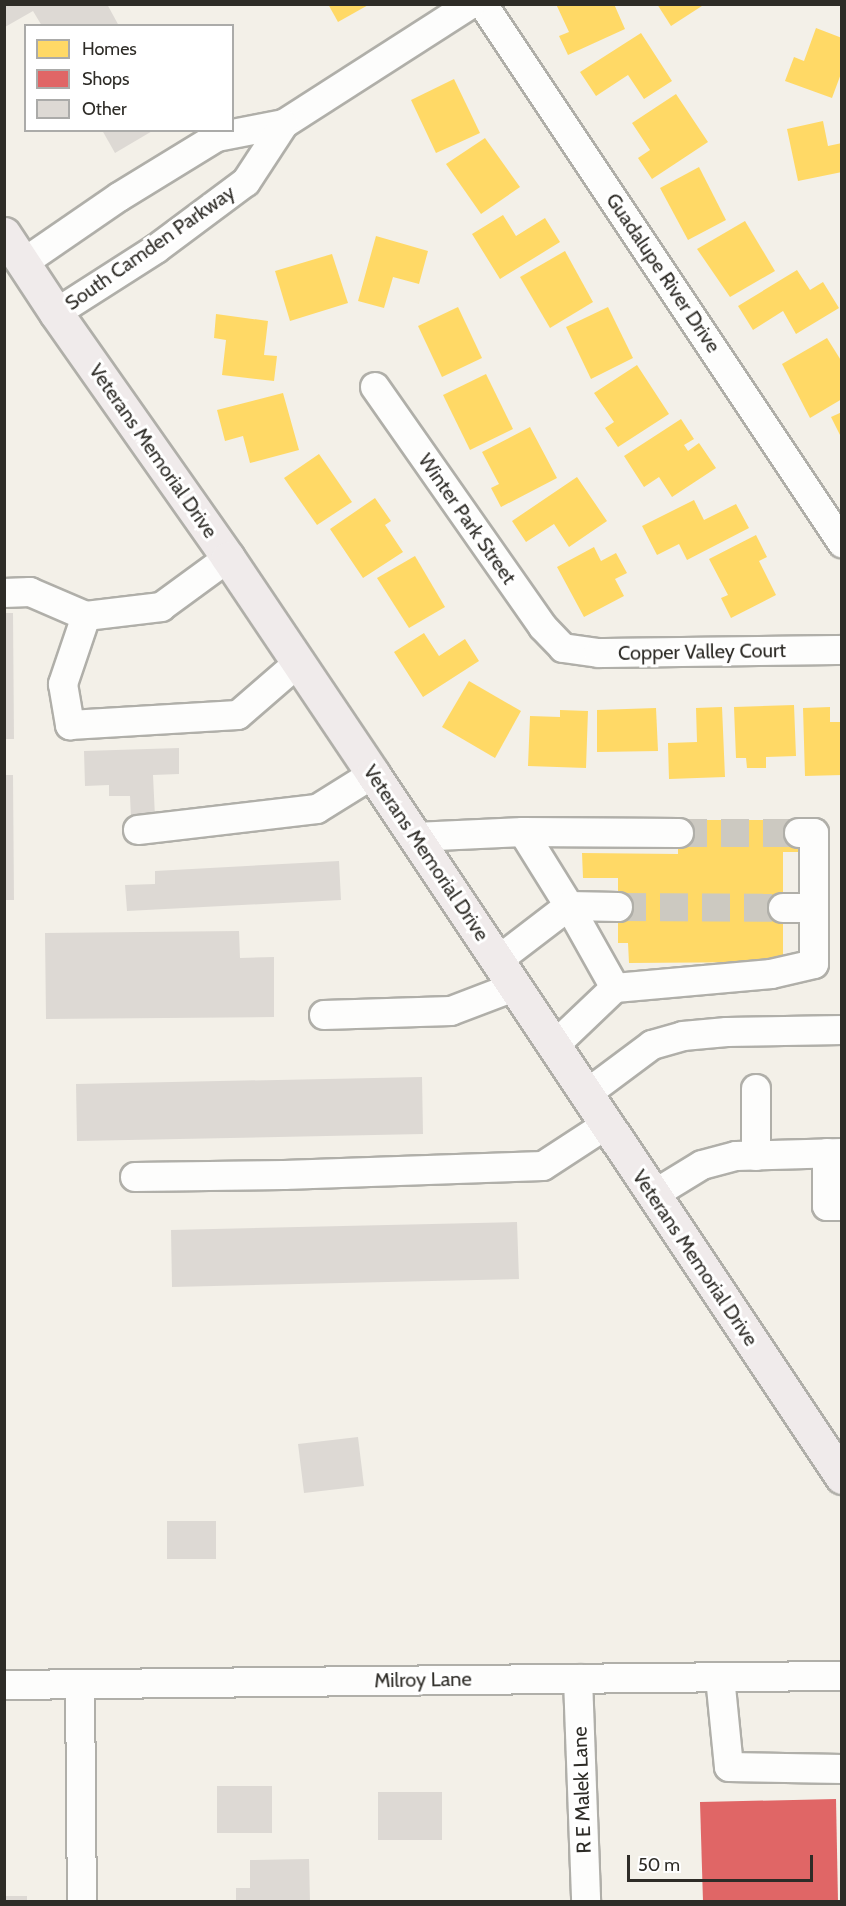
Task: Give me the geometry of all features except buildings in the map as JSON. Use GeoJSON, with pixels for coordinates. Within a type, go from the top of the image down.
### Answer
{"type":"FeatureCollection","features":[{"type":"Feature","properties":{"kind":"main road","name":"Veterans Memorial Drive"},"geometry":{"type":"LineString","coordinates":[[4,234],[56,313],[228,558],[842,1477]]}},
{"type":"Feature","properties":{"kind":"street","name":"South Camden Parkway"},"geometry":{"type":"LineString","coordinates":[[23,263],[119,197],[217,137],[284,124],[471,4]]}},
{"type":"Feature","properties":{"kind":"street","name":"Guadalupe River Drive"},"geometry":{"type":"LineString","coordinates":[[483,4],[842,543]]}},
{"type":"Feature","properties":{"kind":"street","name":"South Camden Parkway"},"geometry":{"type":"LineString","coordinates":[[56,313],[156,249],[246,182],[284,124]]}},
{"type":"Feature","properties":{"kind":"street","name":"Winter Park Street"},"geometry":{"type":"LineString","coordinates":[[375,387],[543,627],[563,648]]}},
{"type":"Feature","properties":{"kind":"street"},"geometry":{"type":"LineString","coordinates":[[4,593],[30,592],[86,616],[161,607],[228,558]]}},
{"type":"Feature","properties":{"kind":"street"},"geometry":{"type":"LineString","coordinates":[[86,616],[63,684],[70,725],[238,715],[298,663]]}},
{"type":"Feature","properties":{"kind":"street","name":"Copper Valley Court"},"geometry":{"type":"LineString","coordinates":[[563,648],[599,653],[842,650]]}},
{"type":"Feature","properties":{"kind":"street"},"geometry":{"type":"LineString","coordinates":[[138,830],[317,809],[373,774]]}},
{"type":"Feature","properties":{"kind":"street"},"geometry":{"type":"LineString","coordinates":[[523,832],[569,906],[615,988]]}},
{"type":"Feature","properties":{"kind":"street"},"geometry":{"type":"LineString","coordinates":[[415,837],[523,832],[679,833]]}},
{"type":"Feature","properties":{"kind":"street"},"geometry":{"type":"LineString","coordinates":[[553,1047],[615,988],[771,974],[814,964],[814,908],[807,833]]}},
{"type":"Feature","properties":{"kind":"street"},"geometry":{"type":"LineString","coordinates":[[324,1015],[451,1011],[505,974],[569,906],[618,907]]}},
{"type":"Feature","properties":{"kind":"street"},"geometry":{"type":"LineString","coordinates":[[783,908],[814,908]]}},
{"type":"Feature","properties":{"kind":"street"},"geometry":{"type":"LineString","coordinates":[[585,1095],[652,1045],[683,1036],[727,1032],[842,1030]]}},
{"type":"Feature","properties":{"kind":"street"},"geometry":{"type":"LineString","coordinates":[[756,1089],[756,1156]]}},
{"type":"Feature","properties":{"kind":"street"},"geometry":{"type":"LineString","coordinates":[[135,1177],[284,1175],[543,1166],[606,1125]]}},
{"type":"Feature","properties":{"kind":"street"},"geometry":{"type":"LineString","coordinates":[[653,1195],[702,1165],[736,1156],[834,1153],[827,1206],[842,1206]]}},
{"type":"Feature","properties":{"kind":"street","name":"Milroy Lane"},"geometry":{"type":"LineString","coordinates":[[4,1685],[842,1676]]}},
{"type":"Feature","properties":{"kind":"street"},"geometry":{"type":"LineString","coordinates":[[720,1677],[729,1767],[842,1769]]}},
{"type":"Feature","properties":{"kind":"street","name":"R E Malek Lane"},"geometry":{"type":"LineString","coordinates":[[578,1679],[586,1902]]}},
{"type":"Feature","properties":{"kind":"street"},"geometry":{"type":"LineString","coordinates":[[80,1684],[82,1902]]}},
{"type":"Feature","properties":{"kind":"tunnel"},"geometry":{"type":"LineString","coordinates":[[679,833],[799,833]]}},
{"type":"Feature","properties":{"kind":"tunnel"},"geometry":{"type":"LineString","coordinates":[[618,907],[783,908]]}}]}
